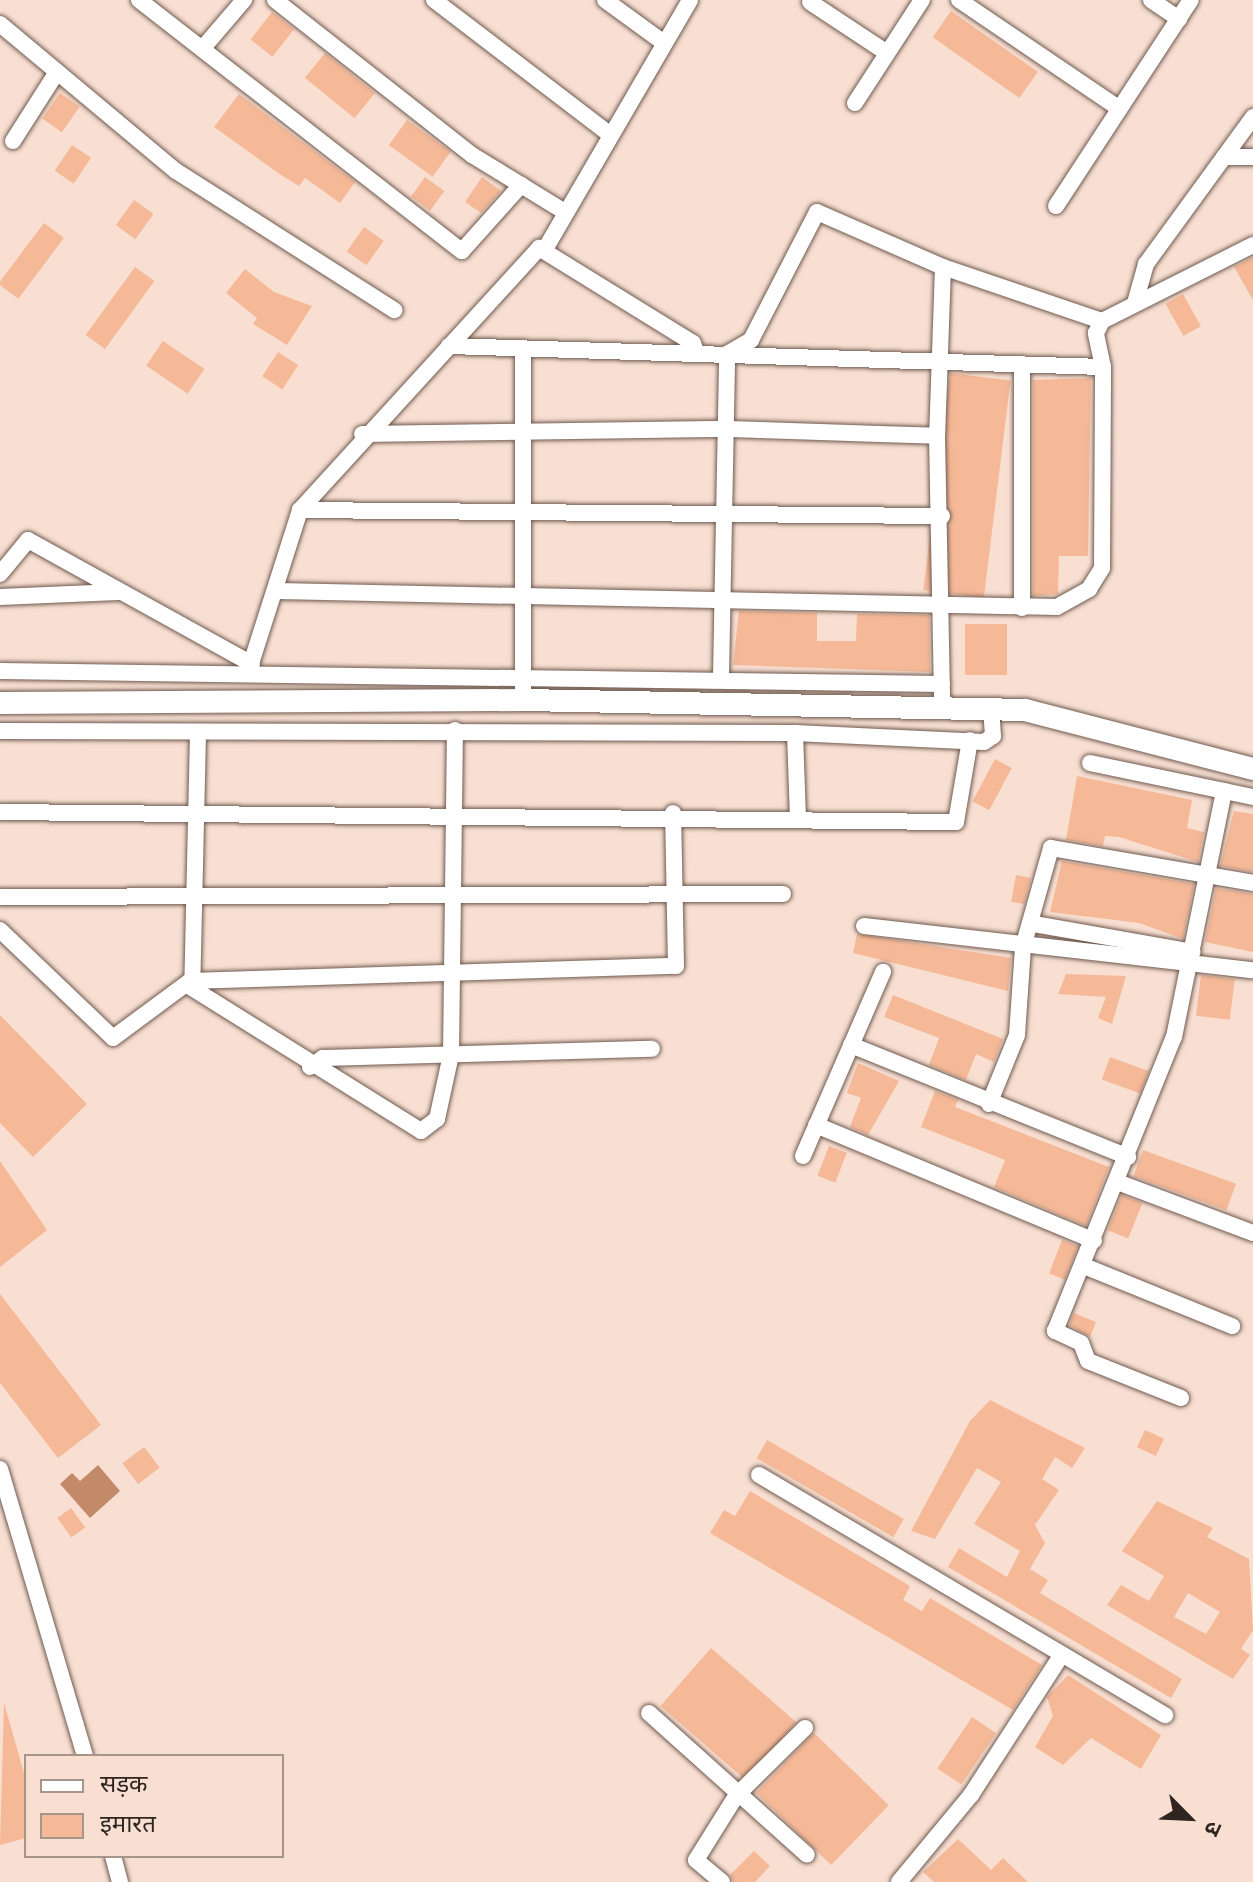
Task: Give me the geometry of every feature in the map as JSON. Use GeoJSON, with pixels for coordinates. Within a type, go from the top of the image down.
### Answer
{"type":"FeatureCollection","features":[{"type":"Feature","properties":{"kind":"street"},"geometry":{"type":"LineString","coordinates":[[139,0],[462,251],[521,185]]}},
{"type":"Feature","properties":{"kind":"street"},"geometry":{"type":"LineString","coordinates":[[202,49],[244,0]]}},
{"type":"Feature","properties":{"kind":"street"},"geometry":{"type":"LineString","coordinates":[[275,0],[472,155],[565,212]]}},
{"type":"Feature","properties":{"kind":"street"},"geometry":{"type":"LineString","coordinates":[[434,0],[609,134]]}},
{"type":"Feature","properties":{"kind":"street"},"geometry":{"type":"LineString","coordinates":[[605,0],[664,43]]}},
{"type":"Feature","properties":{"kind":"street"},"geometry":{"type":"LineString","coordinates":[[250,669],[278,591],[300,510],[362,434],[544,251],[609,134],[690,0]]}},
{"type":"Feature","properties":{"kind":"street"},"geometry":{"type":"LineString","coordinates":[[855,103],[922,0]]}},
{"type":"Feature","properties":{"kind":"street"},"geometry":{"type":"LineString","coordinates":[[959,0],[1120,109]]}},
{"type":"Feature","properties":{"kind":"street"},"geometry":{"type":"LineString","coordinates":[[1151,0],[1179,19]]}},
{"type":"Feature","properties":{"kind":"street"},"geometry":{"type":"LineString","coordinates":[[1056,206],[1191,0]]}},
{"type":"Feature","properties":{"kind":"street"},"geometry":{"type":"LineString","coordinates":[[810,2],[887,53]]}},
{"type":"Feature","properties":{"kind":"street"},"geometry":{"type":"LineString","coordinates":[[0,24],[176,171],[394,310]]}},
{"type":"Feature","properties":{"kind":"street"},"geometry":{"type":"LineString","coordinates":[[13,141],[57,72]]}},
{"type":"Feature","properties":{"kind":"street"},"geometry":{"type":"LineString","coordinates":[[1135,303],[1146,264],[1253,117]]}},
{"type":"Feature","properties":{"kind":"street"},"geometry":{"type":"LineString","coordinates":[[1224,157],[1253,157]]}},
{"type":"Feature","properties":{"kind":"street"},"geometry":{"type":"LineString","coordinates":[[727,354],[751,340],[817,212],[943,267],[1102,321]]}},
{"type":"Feature","properties":{"kind":"street"},"geometry":{"type":"LineString","coordinates":[[278,591],[946,600],[1022,608],[1071,601],[1102,568],[1103,367],[1096,333],[1102,321],[1253,245]]}},
{"type":"Feature","properties":{"kind":"street"},"geometry":{"type":"LineString","coordinates":[[544,251],[693,343],[696,352]]}},
{"type":"Feature","properties":{"kind":"street"},"geometry":{"type":"LineString","coordinates":[[942,707],[946,600],[937,436],[943,267]]}},
{"type":"Feature","properties":{"kind":"street"},"geometry":{"type":"LineString","coordinates":[[449,346],[942,359],[1103,367]]}},
{"type":"Feature","properties":{"kind":"street"},"geometry":{"type":"LineString","coordinates":[[523,349],[523,690]]}},
{"type":"Feature","properties":{"kind":"street"},"geometry":{"type":"LineString","coordinates":[[721,676],[730,429],[727,354]]}},
{"type":"Feature","properties":{"kind":"street"},"geometry":{"type":"LineString","coordinates":[[1022,364],[1022,608]]}},
{"type":"Feature","properties":{"kind":"street"},"geometry":{"type":"LineString","coordinates":[[362,434],[523,435],[730,429],[937,436]]}},
{"type":"Feature","properties":{"kind":"street"},"geometry":{"type":"LineString","coordinates":[[300,510],[942,516]]}},
{"type":"Feature","properties":{"kind":"street"},"geometry":{"type":"LineString","coordinates":[[0,574],[28,540],[250,669]]}},
{"type":"Feature","properties":{"kind":"street"},"geometry":{"type":"LineString","coordinates":[[0,597],[119,592]]}},
{"type":"Feature","properties":{"kind":"street"},"geometry":{"type":"LineString","coordinates":[[0,671],[250,669],[523,690],[1025,710],[1253,769]]}},
{"type":"Feature","properties":{"kind":"street"},"geometry":{"type":"LineString","coordinates":[[0,703],[523,690],[721,676],[942,684]]}},
{"type":"Feature","properties":{"kind":"street"},"geometry":{"type":"LineString","coordinates":[[0,731],[795,733],[970,740],[993,736],[991,710]]}},
{"type":"Feature","properties":{"kind":"street"},"geometry":{"type":"LineString","coordinates":[[198,733],[196,894],[190,981],[211,1004],[310,1067],[421,1131],[437,1119],[451,1055],[455,730]]}},
{"type":"Feature","properties":{"kind":"street"},"geometry":{"type":"LineString","coordinates":[[795,733],[798,817]]}},
{"type":"Feature","properties":{"kind":"street"},"geometry":{"type":"LineString","coordinates":[[0,812],[673,813],[956,822],[970,740]]}},
{"type":"Feature","properties":{"kind":"street"},"geometry":{"type":"LineString","coordinates":[[1090,763],[1253,797]]}},
{"type":"Feature","properties":{"kind":"street"},"geometry":{"type":"LineString","coordinates":[[1181,1398],[1088,1361],[1081,1343],[1055,1331],[1120,1183],[1174,1037],[1211,873],[1224,791]]}},
{"type":"Feature","properties":{"kind":"street"},"geometry":{"type":"LineString","coordinates":[[0,930],[113,1038],[190,981],[676,966],[673,813]]}},
{"type":"Feature","properties":{"kind":"street"},"geometry":{"type":"LineString","coordinates":[[989,1104],[1017,1035],[1023,947],[1034,924],[1051,848],[1211,873],[1253,883]]}},
{"type":"Feature","properties":{"kind":"street"},"geometry":{"type":"LineString","coordinates":[[0,897],[783,894]]}},
{"type":"Feature","properties":{"kind":"street"},"geometry":{"type":"LineString","coordinates":[[1034,924],[1253,970]]}},
{"type":"Feature","properties":{"kind":"street"},"geometry":{"type":"LineString","coordinates":[[864,926],[1023,947],[1191,956]]}},
{"type":"Feature","properties":{"kind":"street"},"geometry":{"type":"LineString","coordinates":[[803,1156],[883,972]]}},
{"type":"Feature","properties":{"kind":"street"},"geometry":{"type":"LineString","coordinates":[[851,1045],[989,1104],[1128,1157]]}},
{"type":"Feature","properties":{"kind":"street"},"geometry":{"type":"LineString","coordinates":[[310,1067],[323,1058],[652,1049]]}},
{"type":"Feature","properties":{"kind":"street"},"geometry":{"type":"LineString","coordinates":[[816,1125],[1094,1241]]}},
{"type":"Feature","properties":{"kind":"street"},"geometry":{"type":"LineString","coordinates":[[1120,1183],[1253,1233]]}},
{"type":"Feature","properties":{"kind":"street"},"geometry":{"type":"LineString","coordinates":[[1084,1266],[1232,1326]]}},
{"type":"Feature","properties":{"kind":"street"},"geometry":{"type":"LineString","coordinates":[[0,1469],[84,1754]]}},
{"type":"Feature","properties":{"kind":"street"},"geometry":{"type":"LineString","coordinates":[[759,1475],[1165,1715]]}},
{"type":"Feature","properties":{"kind":"street"},"geometry":{"type":"LineString","coordinates":[[899,1882],[971,1795],[1061,1656]]}},
{"type":"Feature","properties":{"kind":"street"},"geometry":{"type":"LineString","coordinates":[[649,1713],[807,1855]]}},
{"type":"Feature","properties":{"kind":"street"},"geometry":{"type":"LineString","coordinates":[[722,1882],[696,1860],[743,1795],[805,1728]]}},
{"type":"Feature","properties":{"kind":"street"},"geometry":{"type":"LineString","coordinates":[[114,1858],[120,1882]]}},
{"type":"Feature","properties":{"kind":"shaded area"},"geometry":{"type":"Polygon","coordinates":[[[98,1465],[120,1491],[90,1518],[60,1484],[72,1473],[80,1481],[98,1465]]]}},
{"type":"Feature","properties":{"kind":"building"},"geometry":{"type":"Polygon","coordinates":[[[951,11],[1038,72],[1019,98],[933,37],[951,11]]]}},
{"type":"Feature","properties":{"kind":"building"},"geometry":{"type":"Polygon","coordinates":[[[272,12],[294,29],[273,57],[250,40],[272,12]]]}},
{"type":"Feature","properties":{"kind":"building"},"geometry":{"type":"Polygon","coordinates":[[[325,53],[375,93],[355,118],[305,78],[325,53]]]}},
{"type":"Feature","properties":{"kind":"building"},"geometry":{"type":"Polygon","coordinates":[[[60,93],[80,107],[62,132],[42,118],[60,93]]]}},
{"type":"Feature","properties":{"kind":"building"},"geometry":{"type":"Polygon","coordinates":[[[239,94],[355,182],[340,203],[305,178],[299,186],[214,127],[239,94]]]}},
{"type":"Feature","properties":{"kind":"building"},"geometry":{"type":"Polygon","coordinates":[[[407,120],[451,152],[432,177],[389,145],[407,120]]]}},
{"type":"Feature","properties":{"kind":"building"},"geometry":{"type":"Polygon","coordinates":[[[72,145],[91,158],[74,184],[55,171],[72,145]]]}},
{"type":"Feature","properties":{"kind":"building"},"geometry":{"type":"Polygon","coordinates":[[[425,177],[444,191],[430,211],[411,196],[425,177]]]}},
{"type":"Feature","properties":{"kind":"building"},"geometry":{"type":"Polygon","coordinates":[[[482,177],[501,191],[481,213],[465,202],[482,177]]]}},
{"type":"Feature","properties":{"kind":"building"},"geometry":{"type":"Polygon","coordinates":[[[134,200],[153,214],[135,239],[116,225],[134,200]]]}},
{"type":"Feature","properties":{"kind":"building"},"geometry":{"type":"Polygon","coordinates":[[[44,223],[64,238],[18,299],[0,285],[0,281],[44,223]]]}},
{"type":"Feature","properties":{"kind":"building"},"geometry":{"type":"Polygon","coordinates":[[[364,227],[384,241],[366,265],[347,252],[364,227]]]}},
{"type":"Feature","properties":{"kind":"building"},"geometry":{"type":"Polygon","coordinates":[[[1253,257],[1253,300],[1234,267],[1253,257]]]}},
{"type":"Feature","properties":{"kind":"building"},"geometry":{"type":"Polygon","coordinates":[[[135,267],[154,281],[105,349],[86,335],[135,267]]]}},
{"type":"Feature","properties":{"kind":"building"},"geometry":{"type":"Polygon","coordinates":[[[245,269],[274,292],[312,306],[287,345],[253,324],[257,318],[226,293],[245,269]]]}},
{"type":"Feature","properties":{"kind":"building"},"geometry":{"type":"Polygon","coordinates":[[[1183,294],[1201,326],[1183,336],[1166,304],[1183,294]]]}},
{"type":"Feature","properties":{"kind":"building"},"geometry":{"type":"Polygon","coordinates":[[[163,341],[204,369],[188,394],[146,366],[163,341]]]}},
{"type":"Feature","properties":{"kind":"building"},"geometry":{"type":"Polygon","coordinates":[[[278,352],[298,365],[282,389],[262,376],[278,352]]]}},
{"type":"Feature","properties":{"kind":"building"},"geometry":{"type":"Polygon","coordinates":[[[950,373],[1011,380],[984,598],[923,590],[950,373]]]}},
{"type":"Feature","properties":{"kind":"building"},"geometry":{"type":"Polygon","coordinates":[[[1091,378],[1088,556],[1059,556],[1058,594],[1033,596],[1033,380],[1091,378]]]}},
{"type":"Feature","properties":{"kind":"building"},"geometry":{"type":"Polygon","coordinates":[[[739,611],[817,613],[817,641],[856,641],[857,614],[929,615],[930,672],[733,665],[739,611]]]}},
{"type":"Feature","properties":{"kind":"building"},"geometry":{"type":"Polygon","coordinates":[[[965,624],[1007,624],[1007,675],[965,675],[965,624]]]}},
{"type":"Feature","properties":{"kind":"building"},"geometry":{"type":"Polygon","coordinates":[[[995,759],[1012,768],[989,810],[972,801],[995,759]]]}},
{"type":"Feature","properties":{"kind":"building"},"geometry":{"type":"Polygon","coordinates":[[[1077,776],[1192,800],[1187,828],[1204,832],[1198,862],[1119,837],[1105,836],[1103,846],[1066,840],[1077,776]]]}},
{"type":"Feature","properties":{"kind":"building"},"geometry":{"type":"Polygon","coordinates":[[[1234,811],[1253,814],[1253,872],[1220,866],[1234,811]]]}},
{"type":"Feature","properties":{"kind":"building"},"geometry":{"type":"Polygon","coordinates":[[[1062,861],[1194,884],[1183,939],[1139,923],[1050,912],[1062,861]]]}},
{"type":"Feature","properties":{"kind":"building"},"geometry":{"type":"Polygon","coordinates":[[[1016,875],[1031,878],[1024,904],[1011,902],[1016,875]]]}},
{"type":"Feature","properties":{"kind":"building"},"geometry":{"type":"Polygon","coordinates":[[[1216,888],[1253,894],[1253,952],[1205,942],[1216,888]]]}},
{"type":"Feature","properties":{"kind":"building"},"geometry":{"type":"Polygon","coordinates":[[[857,934],[1011,958],[1008,991],[853,953],[857,934]]]}},
{"type":"Feature","properties":{"kind":"building"},"geometry":{"type":"Polygon","coordinates":[[[1066,974],[1126,976],[1112,1024],[1098,1018],[1106,997],[1058,994],[1066,974]]]}},
{"type":"Feature","properties":{"kind":"building"},"geometry":{"type":"Polygon","coordinates":[[[1201,975],[1235,979],[1230,1020],[1196,1016],[1201,975]]]}},
{"type":"Feature","properties":{"kind":"building"},"geometry":{"type":"Polygon","coordinates":[[[893,995],[1003,1039],[994,1062],[976,1054],[966,1080],[929,1065],[939,1038],[884,1017],[893,995]]]}},
{"type":"Feature","properties":{"kind":"building"},"geometry":{"type":"Polygon","coordinates":[[[0,1015],[87,1104],[33,1157],[0,1123],[0,1015]]]}},
{"type":"Feature","properties":{"kind":"building"},"geometry":{"type":"Polygon","coordinates":[[[1110,1057],[1149,1071],[1140,1094],[1102,1080],[1110,1057]]]}},
{"type":"Feature","properties":{"kind":"building"},"geometry":{"type":"Polygon","coordinates":[[[858,1063],[899,1081],[868,1135],[850,1127],[861,1098],[847,1093],[858,1063]]]}},
{"type":"Feature","properties":{"kind":"building"},"geometry":{"type":"Polygon","coordinates":[[[935,1091],[958,1100],[955,1107],[1109,1167],[1086,1226],[994,1187],[1005,1160],[921,1127],[935,1091]]]}},
{"type":"Feature","properties":{"kind":"building"},"geometry":{"type":"Polygon","coordinates":[[[829,1146],[847,1153],[835,1183],[818,1176],[829,1146]]]}},
{"type":"Feature","properties":{"kind":"building"},"geometry":{"type":"Polygon","coordinates":[[[1143,1150],[1236,1184],[1226,1210],[1133,1176],[1143,1150]]]}},
{"type":"Feature","properties":{"kind":"building"},"geometry":{"type":"Polygon","coordinates":[[[0,1161],[47,1230],[0,1267],[0,1161]]]}},
{"type":"Feature","properties":{"kind":"building"},"geometry":{"type":"Polygon","coordinates":[[[1122,1195],[1142,1203],[1128,1238],[1108,1230],[1122,1195]]]}},
{"type":"Feature","properties":{"kind":"building"},"geometry":{"type":"Polygon","coordinates":[[[1062,1240],[1078,1246],[1065,1280],[1049,1274],[1062,1240]]]}},
{"type":"Feature","properties":{"kind":"building"},"geometry":{"type":"Polygon","coordinates":[[[0,1294],[101,1425],[58,1458],[0,1383],[0,1294]]]}},
{"type":"Feature","properties":{"kind":"building"},"geometry":{"type":"Polygon","coordinates":[[[1074,1313],[1096,1322],[1090,1337],[1069,1325],[1074,1313]]]}},
{"type":"Feature","properties":{"kind":"building"},"geometry":{"type":"Polygon","coordinates":[[[990,1400],[1085,1448],[1072,1468],[1055,1457],[1042,1479],[1059,1490],[1035,1525],[1045,1543],[1030,1569],[1048,1580],[1040,1593],[1182,1679],[1171,1698],[948,1567],[959,1548],[1007,1577],[1020,1551],[974,1524],[1001,1482],[977,1468],[935,1539],[911,1531],[970,1421],[990,1400]]]}},
{"type":"Feature","properties":{"kind":"building"},"geometry":{"type":"Polygon","coordinates":[[[1145,1430],[1164,1439],[1156,1456],[1137,1447],[1145,1430]]]}},
{"type":"Feature","properties":{"kind":"building"},"geometry":{"type":"Polygon","coordinates":[[[767,1440],[904,1519],[893,1537],[756,1458],[767,1440]]]}},
{"type":"Feature","properties":{"kind":"building"},"geometry":{"type":"Polygon","coordinates":[[[144,1447],[160,1468],[138,1484],[122,1463],[144,1447]]]}},
{"type":"Feature","properties":{"kind":"building"},"geometry":{"type":"Polygon","coordinates":[[[750,1491],[910,1586],[903,1600],[922,1611],[930,1598],[1042,1665],[1013,1710],[710,1533],[724,1510],[735,1516],[750,1491]]]}},
{"type":"Feature","properties":{"kind":"building"},"geometry":{"type":"Polygon","coordinates":[[[1157,1501],[1213,1528],[1207,1537],[1249,1559],[1253,1630],[1241,1649],[1250,1655],[1233,1679],[1107,1605],[1121,1585],[1149,1601],[1164,1576],[1122,1551],[1157,1501]],[[1188,1593],[1174,1617],[1206,1634],[1220,1612],[1188,1593]]]}},
{"type":"Feature","properties":{"kind":"building"},"geometry":{"type":"Polygon","coordinates":[[[71,1508],[85,1527],[71,1537],[57,1518],[71,1508]]]}},
{"type":"Feature","properties":{"kind":"building"},"geometry":{"type":"Polygon","coordinates":[[[711,1648],[796,1722],[746,1780],[660,1706],[711,1648]]]}},
{"type":"Feature","properties":{"kind":"building"},"geometry":{"type":"Polygon","coordinates":[[[1068,1675],[1161,1735],[1141,1769],[1091,1738],[1063,1765],[1035,1747],[1053,1716],[1047,1697],[1068,1675]]]}},
{"type":"Feature","properties":{"kind":"building"},"geometry":{"type":"Polygon","coordinates":[[[4,1703],[24,1773],[24,1839],[0,1845],[4,1703]]]}},
{"type":"Feature","properties":{"kind":"building"},"geometry":{"type":"Polygon","coordinates":[[[972,1717],[996,1733],[961,1785],[937,1768],[972,1717]]]}},
{"type":"Feature","properties":{"kind":"building"},"geometry":{"type":"Polygon","coordinates":[[[814,1733],[889,1805],[831,1865],[756,1793],[814,1733]]]}},
{"type":"Feature","properties":{"kind":"building"},"geometry":{"type":"Polygon","coordinates":[[[958,1839],[991,1870],[1003,1858],[1028,1882],[934,1882],[923,1872],[958,1839]]]}},
{"type":"Feature","properties":{"kind":"building"},"geometry":{"type":"Polygon","coordinates":[[[754,1851],[770,1866],[755,1882],[733,1882],[730,1875],[754,1851]]]}}]}
